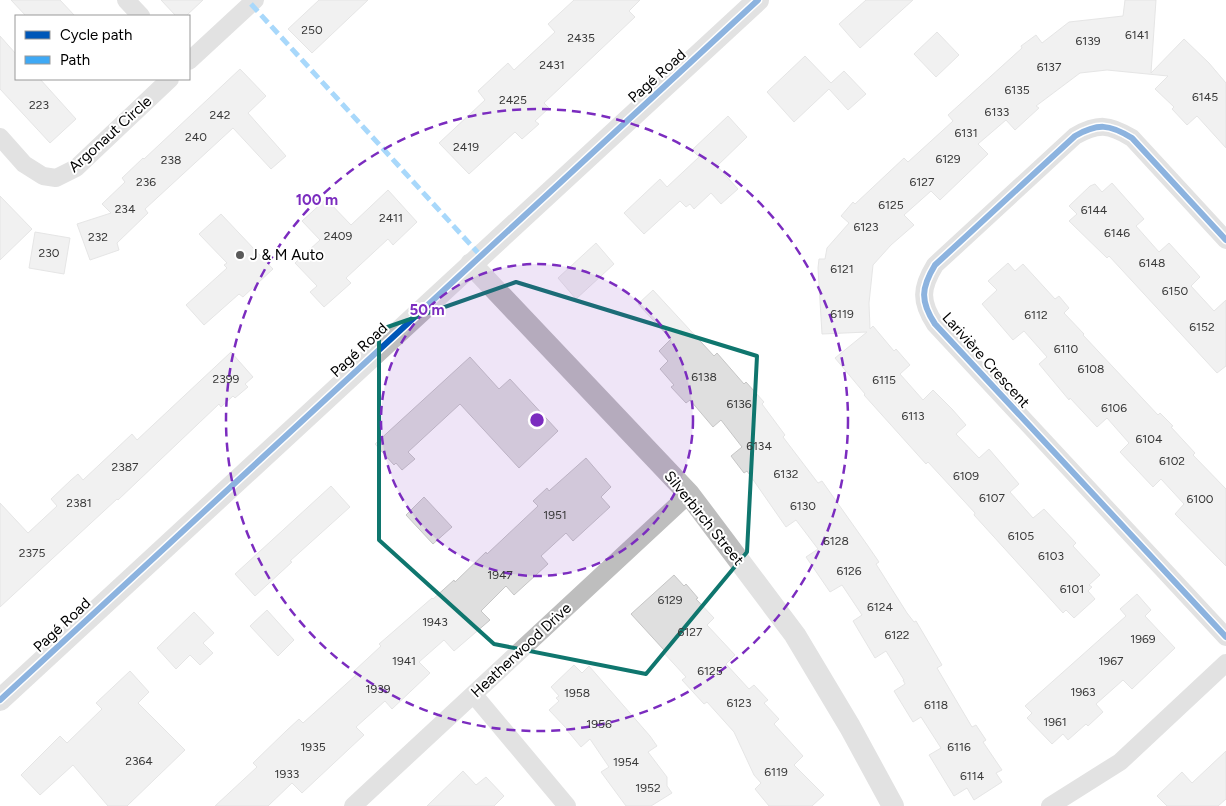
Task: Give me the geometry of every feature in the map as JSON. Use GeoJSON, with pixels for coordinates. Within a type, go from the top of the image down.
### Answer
{"type":"FeatureCollection","features":[{"type":"Feature","properties":{"kind":"street"},"geometry":{"type":"LineString","coordinates":[[126,0],[140,15]]}},
{"type":"Feature","properties":{"kind":"street"},"geometry":{"type":"LineString","coordinates":[[190,60],[255,0]]}},
{"type":"Feature","properties":{"kind":"street","name":"Pagé Road"},"geometry":{"type":"LineString","coordinates":[[0,700],[758,0]]}},
{"type":"Feature","properties":{"kind":"street","name":"Argonaut Circle"},"geometry":{"type":"LineString","coordinates":[[0,138],[24,164],[43,176],[56,178],[76,168],[169,80]]}},
{"type":"Feature","properties":{"kind":"street","name":"Larivière Crescent"},"geometry":{"type":"LineString","coordinates":[[1226,240],[1132,138],[1118,130],[1104,126],[1096,127],[1075,136],[935,265],[926,280],[923,297],[926,312],[934,324],[1226,637]]}},
{"type":"Feature","properties":{"kind":"street","name":"Silverbirch Street"},"geometry":{"type":"LineString","coordinates":[[470,264],[689,494],[795,635],[850,727],[893,806]]}},
{"type":"Feature","properties":{"kind":"street","name":"Heatherwood Drive"},"geometry":{"type":"LineString","coordinates":[[353,806],[689,494]]}},
{"type":"Feature","properties":{"kind":"street"},"geometry":{"type":"LineString","coordinates":[[1050,806],[1120,762],[1226,663]]}},
{"type":"Feature","properties":{"kind":"street"},"geometry":{"type":"LineString","coordinates":[[474,695],[567,806]]}},
{"type":"Feature","properties":{"kind":"highlighted area"},"geometry":{"type":"Polygon","coordinates":[[[516,282],[757,356],[747,552],[646,674],[494,644],[379,540],[379,330],[516,282]]]}},
{"type":"Feature","properties":{"kind":"building"},"geometry":{"type":"Polygon","coordinates":[[[11,0],[60,0],[74,15],[25,15],[11,0]]]}},
{"type":"Feature","properties":{"kind":"building"},"geometry":{"type":"Polygon","coordinates":[[[161,0],[203,0],[187,15],[175,15],[161,0]]]}},
{"type":"Feature","properties":{"kind":"building"},"geometry":{"type":"Polygon","coordinates":[[[319,0],[368,0],[312,53],[288,29],[319,0]]]}},
{"type":"Feature","properties":{"kind":"building"},"geometry":{"type":"Polygon","coordinates":[[[574,0],[640,0],[629,11],[635,17],[544,103],[549,108],[535,121],[539,124],[522,139],[515,132],[469,174],[439,143],[485,100],[478,91],[508,63],[514,70],[555,32],[548,24],[574,0]]]}},
{"type":"Feature","properties":{"kind":"building"},"geometry":{"type":"Polygon","coordinates":[[[866,0],[913,0],[860,48],[839,24],[866,0]]]}},
{"type":"Feature","properties":{"kind":"building"},"geometry":{"type":"Polygon","coordinates":[[[1125,0],[1156,0],[1151,73],[1184,39],[1209,63],[1226,83],[1226,148],[1197,116],[1187,125],[1172,109],[1174,107],[1155,89],[1168,76],[1107,70],[1080,73],[1036,106],[1039,108],[1015,130],[1006,120],[978,144],[988,154],[940,200],[931,191],[904,215],[914,225],[891,245],[873,265],[869,303],[870,329],[873,326],[894,351],[896,349],[910,365],[900,374],[923,400],[933,390],[952,409],[966,425],[956,434],[979,458],[989,449],[1019,484],[1010,492],[1033,518],[1044,509],[1076,543],[1073,546],[1100,575],[1089,585],[1092,587],[1088,591],[1095,599],[1074,618],[1066,610],[1063,613],[974,515],[975,513],[928,462],[926,464],[864,395],[835,358],[867,332],[822,334],[818,268],[819,259],[825,259],[827,248],[849,223],[841,216],[853,202],[855,204],[904,158],[908,162],[953,121],[948,115],[1022,48],[1021,46],[1036,35],[1042,43],[1069,22],[1123,16],[1125,0]]]}},
{"type":"Feature","properties":{"kind":"building"},"geometry":{"type":"Polygon","coordinates":[[[937,32],[959,55],[936,77],[914,54],[937,32]]]}},
{"type":"Feature","properties":{"kind":"building"},"geometry":{"type":"Polygon","coordinates":[[[0,36],[15,53],[15,80],[41,80],[76,119],[50,143],[0,89],[0,36]]]}},
{"type":"Feature","properties":{"kind":"building"},"geometry":{"type":"Polygon","coordinates":[[[805,56],[831,83],[844,71],[866,94],[848,110],[829,89],[794,122],[767,92],[805,56]]]}},
{"type":"Feature","properties":{"kind":"building"},"geometry":{"type":"Polygon","coordinates":[[[240,69],[266,96],[248,113],[286,156],[271,169],[233,128],[145,209],[148,213],[117,243],[119,250],[90,260],[77,224],[111,213],[102,204],[125,182],[122,178],[240,69]]]}},
{"type":"Feature","properties":{"kind":"building"},"geometry":{"type":"Polygon","coordinates":[[[728,116],[747,137],[717,166],[738,189],[721,204],[711,193],[694,209],[690,204],[686,207],[680,201],[644,234],[624,213],[660,179],[667,187],[699,157],[692,150],[728,116]]]}},
{"type":"Feature","properties":{"kind":"building"},"geometry":{"type":"Polygon","coordinates":[[[1112,183],[1144,219],[1136,226],[1159,252],[1169,243],[1200,277],[1191,286],[1214,311],[1226,300],[1226,366],[1217,373],[1109,256],[1107,258],[1069,221],[1077,214],[1069,206],[1090,186],[1095,184],[1102,192],[1112,183]]]}},
{"type":"Feature","properties":{"kind":"building"},"geometry":{"type":"Polygon","coordinates":[[[388,190],[417,222],[393,245],[388,239],[346,278],[351,283],[324,307],[310,292],[317,286],[295,263],[320,240],[302,221],[326,199],[351,225],[388,190]]]}},
{"type":"Feature","properties":{"kind":"building"},"geometry":{"type":"Polygon","coordinates":[[[0,196],[32,229],[0,260],[0,196]]]}},
{"type":"Feature","properties":{"kind":"building"},"geometry":{"type":"Polygon","coordinates":[[[221,214],[273,269],[243,297],[239,294],[204,325],[186,305],[227,268],[224,265],[227,263],[199,234],[221,214]]]}},
{"type":"Feature","properties":{"kind":"building"},"geometry":{"type":"Polygon","coordinates":[[[35,232],[70,238],[64,274],[29,268],[35,232]]]}},
{"type":"Feature","properties":{"kind":"building"},"geometry":{"type":"Polygon","coordinates":[[[596,243],[614,264],[576,299],[558,278],[596,243]]]}},
{"type":"Feature","properties":{"kind":"building"},"geometry":{"type":"Polygon","coordinates":[[[1008,263],[1015,271],[1023,264],[1055,299],[1059,296],[1069,308],[1064,313],[1083,335],[1158,415],[1160,413],[1173,426],[1171,427],[1195,453],[1193,455],[1226,489],[1226,566],[1175,514],[1184,504],[1161,479],[1153,487],[1120,452],[1129,443],[1107,418],[1097,427],[1070,398],[1069,400],[1039,364],[1047,357],[1024,331],[1013,340],[982,304],[997,290],[988,281],[1008,263]]]}},
{"type":"Feature","properties":{"kind":"building"},"geometry":{"type":"Polygon","coordinates":[[[653,290],[714,356],[717,353],[744,384],[746,382],[764,402],[762,404],[785,435],[783,437],[818,483],[822,481],[879,562],[876,564],[907,613],[914,622],[916,621],[942,665],[937,668],[972,727],[976,725],[986,740],[983,742],[1002,770],[996,773],[1002,782],[974,800],[967,788],[954,796],[929,755],[941,748],[921,717],[913,722],[894,691],[905,684],[904,680],[886,651],[875,658],[853,621],[862,615],[842,585],[830,592],[806,557],[818,549],[796,520],[786,527],[747,471],[744,473],[731,456],[742,447],[721,420],[713,427],[690,400],[686,403],[671,387],[674,385],[660,369],[668,361],[659,351],[671,339],[638,304],[653,290]]]}},
{"type":"Feature","properties":{"kind":"building"},"geometry":{"type":"Polygon","coordinates":[[[231,352],[253,377],[245,384],[248,387],[235,398],[233,396],[221,407],[219,404],[118,500],[0,607],[0,503],[28,533],[57,506],[51,499],[71,480],[78,474],[83,480],[132,434],[137,440],[231,352]]]}},
{"type":"Feature","properties":{"kind":"building"},"geometry":{"type":"Polygon","coordinates":[[[470,357],[499,389],[510,379],[558,431],[519,468],[460,404],[408,452],[415,459],[402,470],[396,463],[394,465],[375,444],[470,357]]]}},
{"type":"Feature","properties":{"kind":"building"},"geometry":{"type":"Polygon","coordinates":[[[586,458],[611,487],[601,497],[610,507],[573,541],[566,533],[541,556],[548,564],[514,595],[506,586],[481,611],[490,620],[454,651],[444,640],[419,662],[430,673],[392,709],[385,701],[356,727],[364,735],[302,793],[292,783],[268,806],[215,806],[257,767],[253,763],[286,731],[299,719],[303,723],[356,675],[353,672],[381,646],[379,644],[454,580],[455,582],[486,552],[487,554],[538,506],[533,501],[547,488],[549,491],[586,458]]]}},
{"type":"Feature","properties":{"kind":"building"},"geometry":{"type":"Polygon","coordinates":[[[331,486],[350,507],[290,561],[292,562],[255,596],[235,574],[331,486]]]}},
{"type":"Feature","properties":{"kind":"building"},"geometry":{"type":"Polygon","coordinates":[[[424,497],[452,527],[433,544],[406,515],[424,497]]]}},
{"type":"Feature","properties":{"kind":"building"},"geometry":{"type":"Polygon","coordinates":[[[674,575],[684,586],[686,584],[698,598],[696,599],[714,618],[707,625],[735,655],[726,664],[749,689],[754,685],[768,700],[764,703],[779,719],[774,724],[803,756],[794,765],[824,795],[812,806],[769,806],[755,789],[761,783],[754,775],[734,732],[707,702],[704,704],[682,680],[686,677],[631,614],[674,575]]]}},
{"type":"Feature","properties":{"kind":"building"},"geometry":{"type":"Polygon","coordinates":[[[1137,594],[1151,610],[1145,616],[1175,648],[1132,689],[1123,680],[1096,704],[1103,712],[1088,726],[1086,724],[1068,740],[1063,734],[1052,744],[1027,718],[1032,713],[1025,706],[1126,616],[1120,609],[1137,594]]]}},
{"type":"Feature","properties":{"kind":"building"},"geometry":{"type":"Polygon","coordinates":[[[267,610],[294,640],[278,656],[250,626],[267,610]]]}},
{"type":"Feature","properties":{"kind":"building"},"geometry":{"type":"Polygon","coordinates":[[[194,612],[214,633],[203,643],[213,653],[200,665],[190,655],[176,669],[157,648],[194,612]]]}},
{"type":"Feature","properties":{"kind":"building"},"geometry":{"type":"Polygon","coordinates":[[[574,665],[582,673],[589,666],[650,736],[657,746],[648,752],[667,777],[667,786],[672,793],[651,806],[626,806],[601,772],[609,767],[590,739],[581,747],[549,710],[559,701],[556,698],[559,696],[551,687],[574,665]]]}},
{"type":"Feature","properties":{"kind":"building"},"geometry":{"type":"Polygon","coordinates":[[[130,671],[149,692],[138,703],[185,750],[127,806],[108,806],[73,765],[40,795],[21,775],[60,736],[67,743],[102,709],[96,703],[130,671]]]}},
{"type":"Feature","properties":{"kind":"building"},"geometry":{"type":"Polygon","coordinates":[[[1226,751],[1226,799],[1218,806],[1167,806],[1157,796],[1182,772],[1192,783],[1226,751]]]}},
{"type":"Feature","properties":{"kind":"building"},"geometry":{"type":"Polygon","coordinates":[[[463,771],[476,785],[486,777],[504,796],[494,806],[427,806],[463,771]]]}},
{"type":"Feature","properties":{"kind":"marked path"},"geometry":{"type":"LineString","coordinates":[[251,4],[480,255]]}},
{"type":"Feature","properties":{"kind":"cycle path"},"geometry":{"type":"LineString","coordinates":[[0,700],[758,0]]}},
{"type":"Feature","properties":{"kind":"cycle path"},"geometry":{"type":"LineString","coordinates":[[1226,240],[1132,138],[1117,130],[1097,127],[1075,136],[935,265],[930,273],[924,294],[927,308],[935,324],[1226,637]]}},
{"type":"Feature","properties":{"kind":"place","name":"J & M Auto"},"geometry":{"type":"Point","coordinates":[240,255]}}]}
